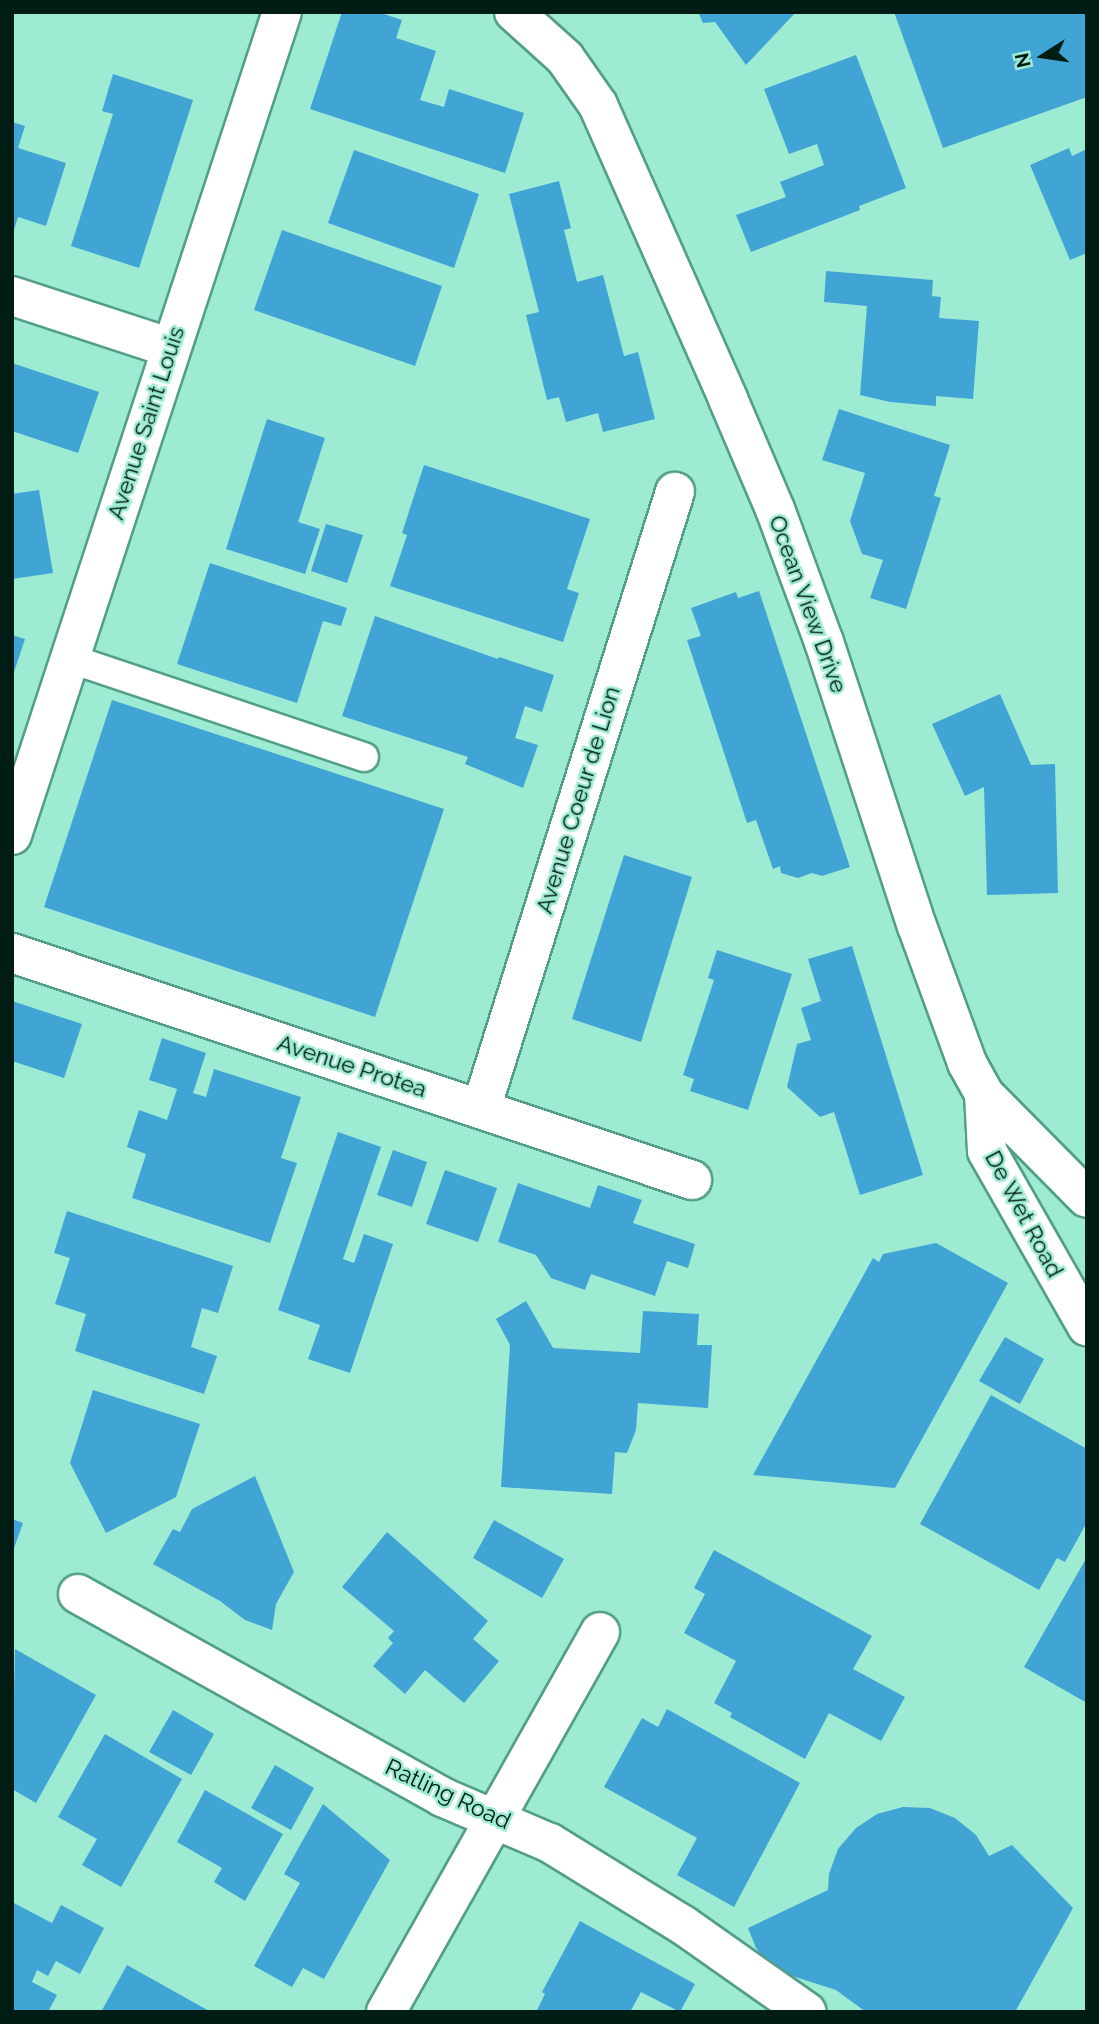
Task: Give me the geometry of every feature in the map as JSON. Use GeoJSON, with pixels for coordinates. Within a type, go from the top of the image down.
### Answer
{"type":"FeatureCollection","features":[{"type":"Feature","properties":{"kind":"street","name":"Avenue Saint Louis"},"geometry":{"type":"LineString","coordinates":[[12,835],[282,12]]}},
{"type":"Feature","properties":{"kind":"street","name":"Ocean View Drive"},"geometry":{"type":"LineString","coordinates":[[514,12],[565,58],[598,105],[723,386],[784,533],[824,642],[939,990],[967,1063],[984,1094],[1087,1198]]}},
{"type":"Feature","properties":{"kind":"street"},"geometry":{"type":"LineString","coordinates":[[12,296],[171,348]]}},
{"type":"Feature","properties":{"kind":"street","name":"Avenue Coeur de Lion"},"geometry":{"type":"LineString","coordinates":[[481,1109],[675,492]]}},
{"type":"Feature","properties":{"kind":"street","name":"Avenue Protea"},"geometry":{"type":"LineString","coordinates":[[12,953],[692,1180]]}},
{"type":"Feature","properties":{"kind":"street","name":"De Wet Road"},"geometry":{"type":"LineString","coordinates":[[984,1094],[987,1151],[1087,1326]]}},
{"type":"Feature","properties":{"kind":"street","name":"Ratling Road"},"geometry":{"type":"LineString","coordinates":[[78,1594],[442,1797],[550,1843],[654,1907],[807,2012]]}},
{"type":"Feature","properties":{"kind":"street"},"geometry":{"type":"LineString","coordinates":[[386,2012],[600,1632]]}},
{"type":"Feature","properties":{"kind":"lane"},"geometry":{"type":"LineString","coordinates":[[68,659],[364,757]]}},
{"type":"Feature","properties":{"kind":"building"},"geometry":{"type":"Polygon","coordinates":[[[342,12],[378,12],[402,20],[396,38],[436,51],[420,100],[444,107],[449,89],[524,113],[505,173],[310,109],[342,12]]]}},
{"type":"Feature","properties":{"kind":"building"},"geometry":{"type":"Polygon","coordinates":[[[698,12],[796,12],[746,65],[715,22],[703,23],[698,12]]]}},
{"type":"Feature","properties":{"kind":"building"},"geometry":{"type":"Polygon","coordinates":[[[894,12],[1087,12],[1087,97],[943,148],[894,12]]]}},
{"type":"Feature","properties":{"kind":"building"},"geometry":{"type":"Polygon","coordinates":[[[856,55],[906,188],[859,206],[860,210],[751,252],[736,215],[786,197],[780,182],[824,165],[817,144],[789,154],[764,89],[856,55]]]}},
{"type":"Feature","properties":{"kind":"building"},"geometry":{"type":"Polygon","coordinates":[[[113,74],[193,100],[139,268],[71,246],[113,114],[102,111],[113,74]]]}},
{"type":"Feature","properties":{"kind":"building"},"geometry":{"type":"Polygon","coordinates":[[[12,122],[25,126],[18,148],[66,163],[46,226],[18,217],[13,233],[12,122]]]}},
{"type":"Feature","properties":{"kind":"building"},"geometry":{"type":"Polygon","coordinates":[[[1069,148],[1072,156],[1087,149],[1087,253],[1070,260],[1030,165],[1069,148]]]}},
{"type":"Feature","properties":{"kind":"building"},"geometry":{"type":"Polygon","coordinates":[[[354,150],[479,194],[454,268],[328,223],[354,150]]]}},
{"type":"Feature","properties":{"kind":"building"},"geometry":{"type":"Polygon","coordinates":[[[559,181],[571,228],[564,230],[577,282],[603,275],[624,356],[638,352],[655,419],[603,432],[598,413],[566,422],[559,397],[547,400],[526,315],[539,312],[509,194],[559,181]]]}},
{"type":"Feature","properties":{"kind":"building"},"geometry":{"type":"Polygon","coordinates":[[[282,230],[442,286],[415,366],[254,310],[282,230]]]}},
{"type":"Feature","properties":{"kind":"building"},"geometry":{"type":"Polygon","coordinates":[[[826,271],[933,280],[932,296],[941,297],[939,318],[979,321],[973,399],[936,396],[936,406],[890,402],[860,395],[867,306],[824,302],[826,271]]]}},
{"type":"Feature","properties":{"kind":"building"},"geometry":{"type":"Polygon","coordinates":[[[12,363],[99,392],[78,453],[12,431],[12,363]]]}},
{"type":"Feature","properties":{"kind":"building"},"geometry":{"type":"Polygon","coordinates":[[[839,409],[950,445],[934,496],[941,498],[906,609],[870,598],[883,560],[862,554],[850,521],[865,473],[822,460],[839,409]]]}},
{"type":"Feature","properties":{"kind":"building"},"geometry":{"type":"Polygon","coordinates":[[[267,419],[325,438],[298,522],[320,529],[305,574],[226,549],[267,419]]]}},
{"type":"Feature","properties":{"kind":"building"},"geometry":{"type":"Polygon","coordinates":[[[424,465],[590,519],[567,589],[579,593],[563,642],[390,586],[407,535],[402,533],[424,465]]]}},
{"type":"Feature","properties":{"kind":"building"},"geometry":{"type":"Polygon","coordinates":[[[39,490],[53,573],[12,579],[12,494],[39,490]]]}},
{"type":"Feature","properties":{"kind":"building"},"geometry":{"type":"Polygon","coordinates":[[[326,524],[363,535],[347,583],[311,571],[326,524]]]}},
{"type":"Feature","properties":{"kind":"building"},"geometry":{"type":"Polygon","coordinates":[[[210,563],[347,608],[341,626],[323,621],[297,703],[177,664],[210,563]]]}},
{"type":"Feature","properties":{"kind":"building"},"geometry":{"type":"Polygon","coordinates":[[[759,591],[850,867],[822,876],[812,873],[798,878],[781,873],[780,866],[773,869],[756,820],[747,823],[687,640],[701,636],[691,608],[736,592],[738,598],[759,591]]]}},
{"type":"Feature","properties":{"kind":"building"},"geometry":{"type":"Polygon","coordinates":[[[375,616],[498,659],[499,657],[554,675],[542,712],[525,706],[515,738],[538,745],[523,788],[465,764],[468,757],[342,716],[375,616]]]}},
{"type":"Feature","properties":{"kind":"building"},"geometry":{"type":"Polygon","coordinates":[[[12,635],[25,639],[13,675],[12,675],[12,635]]]}},
{"type":"Feature","properties":{"kind":"building"},"geometry":{"type":"Polygon","coordinates":[[[1000,694],[1031,765],[1055,764],[1058,893],[987,895],[984,787],[965,796],[932,724],[1000,694]]]}},
{"type":"Feature","properties":{"kind":"building"},"geometry":{"type":"Polygon","coordinates":[[[112,700],[444,809],[375,1017],[44,907],[112,700]]]}},
{"type":"Feature","properties":{"kind":"building"},"geometry":{"type":"Polygon","coordinates":[[[624,855],[692,877],[641,1042],[572,1019],[624,855]]]}},
{"type":"Feature","properties":{"kind":"building"},"geometry":{"type":"Polygon","coordinates":[[[852,946],[923,1175],[860,1195],[834,1112],[820,1117],[787,1087],[797,1044],[811,1040],[801,1008],[821,1001],[808,959],[852,946]]]}},
{"type":"Feature","properties":{"kind":"building"},"geometry":{"type":"Polygon","coordinates":[[[717,950],[792,974],[748,1110],[690,1091],[694,1079],[683,1075],[714,980],[708,978],[717,950]]]}},
{"type":"Feature","properties":{"kind":"building"},"geometry":{"type":"Polygon","coordinates":[[[12,1001],[82,1024],[64,1078],[12,1061],[12,1001]]]}},
{"type":"Feature","properties":{"kind":"building"},"geometry":{"type":"Polygon","coordinates":[[[162,1038],[206,1053],[193,1093],[206,1097],[214,1069],[301,1097],[281,1158],[297,1163],[270,1243],[132,1198],[146,1154],[127,1147],[139,1110],[167,1120],[177,1089],[149,1080],[162,1038]]]}},
{"type":"Feature","properties":{"kind":"building"},"geometry":{"type":"Polygon","coordinates":[[[338,1132],[381,1147],[343,1259],[354,1263],[364,1234],[393,1244],[350,1373],[308,1359],[320,1325],[278,1310],[338,1132]]]}},
{"type":"Feature","properties":{"kind":"building"},"geometry":{"type":"Polygon","coordinates":[[[393,1150],[427,1162],[412,1207],[377,1195],[393,1150]]]}},
{"type":"Feature","properties":{"kind":"building"},"geometry":{"type":"Polygon","coordinates":[[[445,1170],[497,1188],[478,1242],[426,1224],[445,1170]]]}},
{"type":"Feature","properties":{"kind":"building"},"geometry":{"type":"Polygon","coordinates":[[[518,1183],[590,1208],[598,1185],[642,1200],[633,1223],[695,1244],[688,1268],[667,1261],[655,1296],[591,1274],[585,1290],[551,1278],[536,1255],[498,1242],[518,1183]]]}},
{"type":"Feature","properties":{"kind":"building"},"geometry":{"type":"Polygon","coordinates":[[[67,1211],[233,1266],[218,1313],[202,1308],[191,1347],[217,1356],[204,1394],[75,1351],[86,1314],[55,1304],[70,1258],[54,1253],[67,1211]]]}},
{"type":"Feature","properties":{"kind":"building"},"geometry":{"type":"Polygon","coordinates":[[[936,1243],[1008,1283],[895,1488],[753,1475],[873,1258],[879,1262],[883,1254],[936,1243]]]}},
{"type":"Feature","properties":{"kind":"building"},"geometry":{"type":"Polygon","coordinates":[[[526,1301],[553,1348],[640,1353],[643,1311],[699,1314],[697,1345],[712,1345],[708,1408],[638,1403],[636,1430],[627,1453],[615,1452],[612,1494],[501,1487],[510,1345],[496,1319],[526,1301]]]}},
{"type":"Feature","properties":{"kind":"building"},"geometry":{"type":"Polygon","coordinates":[[[1005,1337],[1044,1359],[1020,1404],[979,1381],[1005,1337]]]}},
{"type":"Feature","properties":{"kind":"building"},"geometry":{"type":"Polygon","coordinates":[[[93,1390],[200,1424],[176,1497],[106,1533],[70,1463],[93,1390]]]}},
{"type":"Feature","properties":{"kind":"building"},"geometry":{"type":"Polygon","coordinates":[[[991,1395],[1087,1449],[1087,1522],[1065,1562],[1057,1558],[1039,1590],[920,1524],[991,1395]]]}},
{"type":"Feature","properties":{"kind":"building"},"geometry":{"type":"Polygon","coordinates":[[[255,1476],[294,1572],[276,1604],[272,1630],[245,1620],[220,1601],[153,1564],[173,1529],[180,1532],[192,1509],[255,1476]]]}},
{"type":"Feature","properties":{"kind":"building"},"geometry":{"type":"Polygon","coordinates":[[[12,1519],[23,1523],[13,1551],[12,1551],[12,1519]]]}},
{"type":"Feature","properties":{"kind":"building"},"geometry":{"type":"Polygon","coordinates":[[[494,1520],[564,1559],[542,1598],[473,1558],[494,1520]]]}},
{"type":"Feature","properties":{"kind":"building"},"geometry":{"type":"Polygon","coordinates":[[[387,1532],[488,1621],[473,1639],[499,1661],[464,1703],[425,1670],[405,1694],[373,1666],[393,1643],[388,1638],[394,1631],[342,1587],[387,1532]]]}},
{"type":"Feature","properties":{"kind":"building"},"geometry":{"type":"Polygon","coordinates":[[[714,1550],[872,1636],[853,1669],[905,1697],[881,1741],[829,1713],[805,1759],[730,1717],[732,1713],[714,1703],[736,1661],[684,1633],[705,1594],[694,1588],[714,1550]]]}},
{"type":"Feature","properties":{"kind":"building"},"geometry":{"type":"Polygon","coordinates":[[[1087,1557],[1087,1703],[1024,1667],[1087,1557]]]}},
{"type":"Feature","properties":{"kind":"building"},"geometry":{"type":"Polygon","coordinates":[[[15,1649],[96,1695],[36,1803],[12,1789],[15,1649]]]}},
{"type":"Feature","properties":{"kind":"building"},"geometry":{"type":"Polygon","coordinates":[[[667,1709],[800,1783],[734,1907],[677,1875],[697,1838],[604,1787],[642,1718],[658,1727],[667,1709]]]}},
{"type":"Feature","properties":{"kind":"building"},"geometry":{"type":"Polygon","coordinates":[[[173,1710],[214,1734],[191,1775],[149,1752],[173,1710]]]}},
{"type":"Feature","properties":{"kind":"building"},"geometry":{"type":"Polygon","coordinates":[[[105,1734],[182,1779],[121,1887],[82,1865],[97,1839],[58,1817],[105,1734]]]}},
{"type":"Feature","properties":{"kind":"building"},"geometry":{"type":"Polygon","coordinates":[[[275,1765],[314,1788],[291,1830],[251,1808],[275,1765]]]}},
{"type":"Feature","properties":{"kind":"building"},"geometry":{"type":"Polygon","coordinates":[[[205,1790],[283,1834],[245,1901],[214,1882],[222,1868],[177,1842],[205,1790]]]}},
{"type":"Feature","properties":{"kind":"building"},"geometry":{"type":"Polygon","coordinates":[[[323,1804],[390,1860],[324,1979],[303,1968],[292,1987],[254,1966],[300,1883],[284,1874],[323,1804]]]}},
{"type":"Feature","properties":{"kind":"building"},"geometry":{"type":"Polygon","coordinates":[[[903,1807],[930,1808],[955,1818],[976,1835],[989,1856],[1012,1845],[1073,1908],[1015,2012],[866,2012],[836,1990],[786,1974],[768,1963],[756,1948],[748,1928],[828,1890],[829,1874],[838,1849],[856,1828],[877,1814],[903,1807]]]}},
{"type":"Feature","properties":{"kind":"building"},"geometry":{"type":"Polygon","coordinates":[[[12,1902],[52,1923],[61,1905],[104,1928],[80,1974],[56,1961],[48,1976],[37,1970],[32,1982],[57,1995],[48,2012],[12,2012],[12,1902]]]}},
{"type":"Feature","properties":{"kind":"building"},"geometry":{"type":"Polygon","coordinates":[[[580,1921],[695,1984],[680,2012],[641,1992],[630,2012],[536,2012],[545,1994],[542,1992],[580,1921]]]}},
{"type":"Feature","properties":{"kind":"building"},"geometry":{"type":"Polygon","coordinates":[[[127,1965],[211,2012],[101,2012],[127,1965]]]}}]}
